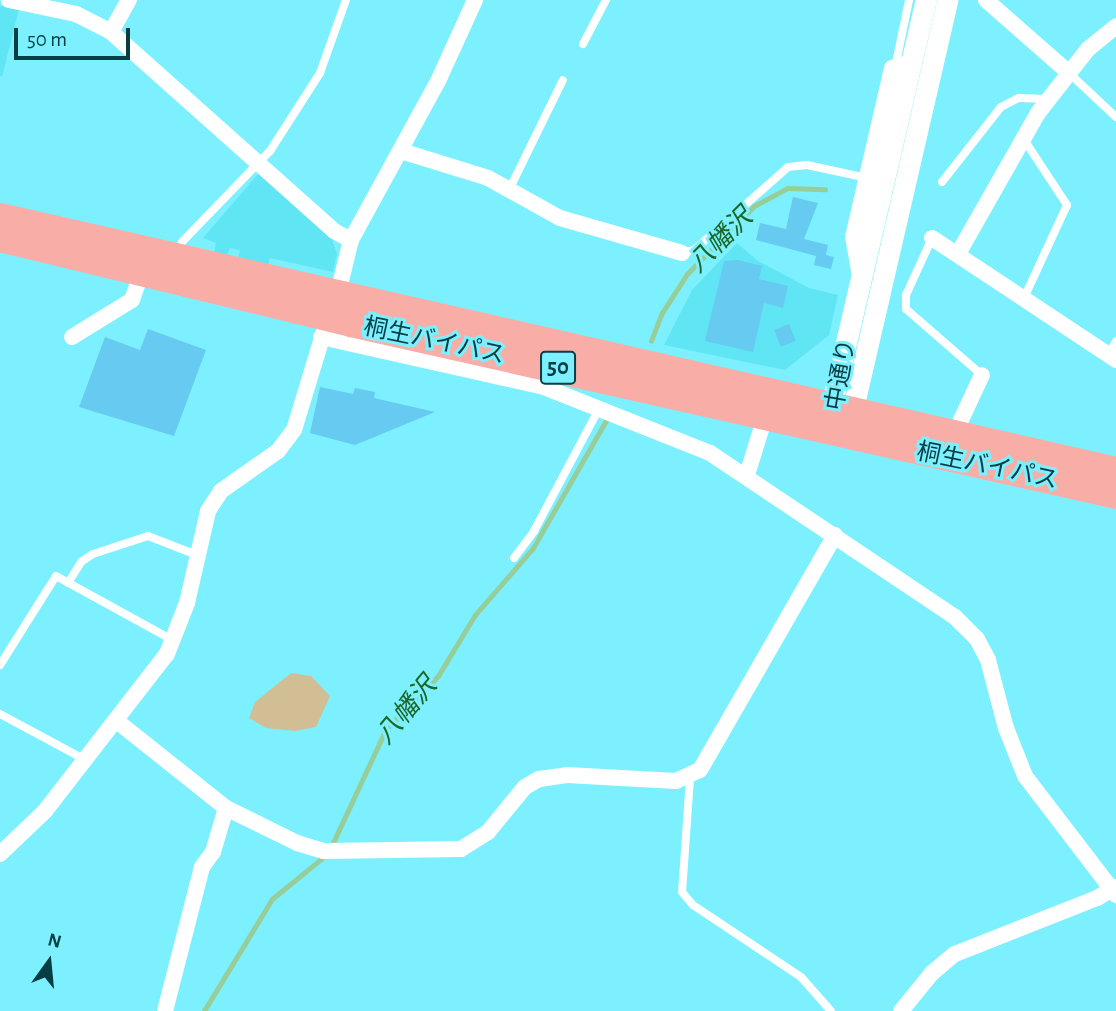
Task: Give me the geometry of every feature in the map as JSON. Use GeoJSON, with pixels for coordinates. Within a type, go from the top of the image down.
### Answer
{"type":"FeatureCollection","features":[{"type":"Feature","properties":{"kind":"highway","name":"桐生バイパス"},"geometry":{"type":"LineString","coordinates":[[0,217],[176,259],[330,317],[839,418],[954,435],[1116,471]]}},
{"type":"Feature","properties":{"kind":"highway","name":"桐生バイパス"},"geometry":{"type":"LineString","coordinates":[[0,238],[141,274],[765,416],[839,418],[1116,495]]}},
{"type":"Feature","properties":{"kind":"street"},"geometry":{"type":"LineString","coordinates":[[9,0],[76,14],[111,32],[334,230],[351,240]]}},
{"type":"Feature","properties":{"kind":"street"},"geometry":{"type":"LineString","coordinates":[[111,32],[129,0]]}},
{"type":"Feature","properties":{"kind":"street"},"geometry":{"type":"LineString","coordinates":[[0,855],[45,811],[82,758],[118,722],[174,641],[214,500],[278,451],[294,430],[351,240],[401,151],[475,0]]}},
{"type":"Feature","properties":{"kind":"street","name":"中通り"},"geometry":{"type":"LineString","coordinates":[[839,418],[904,63],[926,0]]}},
{"type":"Feature","properties":{"kind":"street","name":"中通り"},"geometry":{"type":"LineString","coordinates":[[839,418],[947,0]]}},
{"type":"Feature","properties":{"kind":"street"},"geometry":{"type":"LineString","coordinates":[[986,0],[1069,73]]}},
{"type":"Feature","properties":{"kind":"street"},"geometry":{"type":"LineString","coordinates":[[959,252],[1047,99],[1088,49],[1116,26]]}},
{"type":"Feature","properties":{"kind":"street"},"geometry":{"type":"LineString","coordinates":[[862,281],[853,245],[867,178],[904,63]]}},
{"type":"Feature","properties":{"kind":"street"},"geometry":{"type":"LineString","coordinates":[[401,151],[510,188],[561,218],[682,253]]}},
{"type":"Feature","properties":{"kind":"street"},"geometry":{"type":"LineString","coordinates":[[932,238],[959,252],[1113,352]]}},
{"type":"Feature","properties":{"kind":"street"},"geometry":{"type":"LineString","coordinates":[[72,337],[132,300],[141,274]]}},
{"type":"Feature","properties":{"kind":"street"},"geometry":{"type":"LineString","coordinates":[[330,317],[520,380],[710,453],[747,475],[955,617],[977,639],[988,660],[1006,728],[1025,776],[1115,890],[961,950],[932,973],[901,1011]]}},
{"type":"Feature","properties":{"kind":"street"},"geometry":{"type":"LineString","coordinates":[[954,435],[982,375]]}},
{"type":"Feature","properties":{"kind":"street"},"geometry":{"type":"LineString","coordinates":[[747,475],[765,416]]}},
{"type":"Feature","properties":{"kind":"street"},"geometry":{"type":"LineString","coordinates":[[118,722],[226,808],[271,833],[331,851],[461,849],[488,832],[524,787],[551,775],[668,781],[690,778],[710,753],[835,535]]}},
{"type":"Feature","properties":{"kind":"street"},"geometry":{"type":"LineString","coordinates":[[165,1011],[202,867],[213,852],[226,808]]}},
{"type":"Feature","properties":{"kind":"lane"},"geometry":{"type":"LineString","coordinates":[[176,259],[182,242],[259,162],[313,87],[346,0]]}},
{"type":"Feature","properties":{"kind":"lane"},"geometry":{"type":"LineString","coordinates":[[583,44],[606,0]]}},
{"type":"Feature","properties":{"kind":"lane"},"geometry":{"type":"LineString","coordinates":[[904,63],[909,0]]}},
{"type":"Feature","properties":{"kind":"lane"},"geometry":{"type":"LineString","coordinates":[[1069,73],[1116,117]]}},
{"type":"Feature","properties":{"kind":"lane"},"geometry":{"type":"LineString","coordinates":[[510,188],[563,80]]}},
{"type":"Feature","properties":{"kind":"lane"},"geometry":{"type":"LineString","coordinates":[[942,183],[1001,107],[1019,98],[1047,99]]}},
{"type":"Feature","properties":{"kind":"lane"},"geometry":{"type":"LineString","coordinates":[[1023,138],[1067,205],[1025,296]]}},
{"type":"Feature","properties":{"kind":"lane"},"geometry":{"type":"LineString","coordinates":[[682,253],[694,250],[788,167],[807,165],[867,178]]}},
{"type":"Feature","properties":{"kind":"lane"},"geometry":{"type":"LineString","coordinates":[[932,238],[906,295],[906,309],[982,375]]}},
{"type":"Feature","properties":{"kind":"lane"},"geometry":{"type":"LineString","coordinates":[[514,558],[534,531],[605,412]]}},
{"type":"Feature","properties":{"kind":"lane"},"geometry":{"type":"LineString","coordinates":[[68,583],[81,562],[93,554],[148,536],[197,555]]}},
{"type":"Feature","properties":{"kind":"lane"},"geometry":{"type":"LineString","coordinates":[[0,665],[56,576],[174,641]]}},
{"type":"Feature","properties":{"kind":"lane"},"geometry":{"type":"LineString","coordinates":[[0,713],[82,758]]}},
{"type":"Feature","properties":{"kind":"lane"},"geometry":{"type":"LineString","coordinates":[[690,778],[682,892],[693,905],[790,969],[831,1011]]}},
{"type":"Feature","properties":{"kind":"shaded area"},"geometry":{"type":"Polygon","coordinates":[[[0,6],[19,9],[2,77],[0,76],[0,6]]]}},
{"type":"Feature","properties":{"kind":"shaded area"},"geometry":{"type":"Polygon","coordinates":[[[259,173],[332,239],[337,254],[333,272],[270,258],[268,265],[238,258],[240,250],[230,248],[227,255],[214,253],[216,243],[203,238],[259,173]]]}},
{"type":"Feature","properties":{"kind":"shaded area"},"geometry":{"type":"Polygon","coordinates":[[[737,243],[758,261],[809,288],[838,295],[829,335],[785,370],[664,345],[692,290],[737,243]]]}},
{"type":"Feature","properties":{"kind":"shaded area"},"geometry":{"type":"Polygon","coordinates":[[[291,673],[311,676],[330,696],[316,727],[295,731],[266,728],[249,718],[255,702],[291,673]]]}},
{"type":"Feature","properties":{"kind":"building"},"geometry":{"type":"Polygon","coordinates":[[[793,197],[818,203],[804,239],[828,245],[826,255],[834,257],[831,269],[814,265],[816,256],[756,240],[760,223],[786,229],[793,197]]]}},
{"type":"Feature","properties":{"kind":"building"},"geometry":{"type":"Polygon","coordinates":[[[738,260],[762,266],[759,279],[788,286],[783,308],[764,303],[753,352],[705,341],[724,261],[738,260]]]}},
{"type":"Feature","properties":{"kind":"building"},"geometry":{"type":"Polygon","coordinates":[[[789,324],[796,341],[781,347],[774,330],[789,324]]]}},
{"type":"Feature","properties":{"kind":"building"},"geometry":{"type":"Polygon","coordinates":[[[148,329],[206,350],[174,436],[79,407],[105,337],[140,350],[148,329]]]}},
{"type":"Feature","properties":{"kind":"building"},"geometry":{"type":"Polygon","coordinates":[[[320,387],[353,394],[355,388],[375,392],[374,398],[435,412],[355,445],[310,433],[320,387]]]}},
{"type":"Feature","properties":{"kind":"waterway","name":"八幡沢"},"geometry":{"type":"LineString","coordinates":[[651,341],[662,313],[687,274],[754,206],[788,188],[825,189]]}},
{"type":"Feature","properties":{"kind":"waterway","name":"八幡沢"},"geometry":{"type":"LineString","coordinates":[[331,847],[386,729],[438,676],[475,615],[533,548],[608,417]]}},
{"type":"Feature","properties":{"kind":"waterway","name":"八幡沢"},"geometry":{"type":"LineString","coordinates":[[204,1011],[272,899],[326,855]]}}]}
